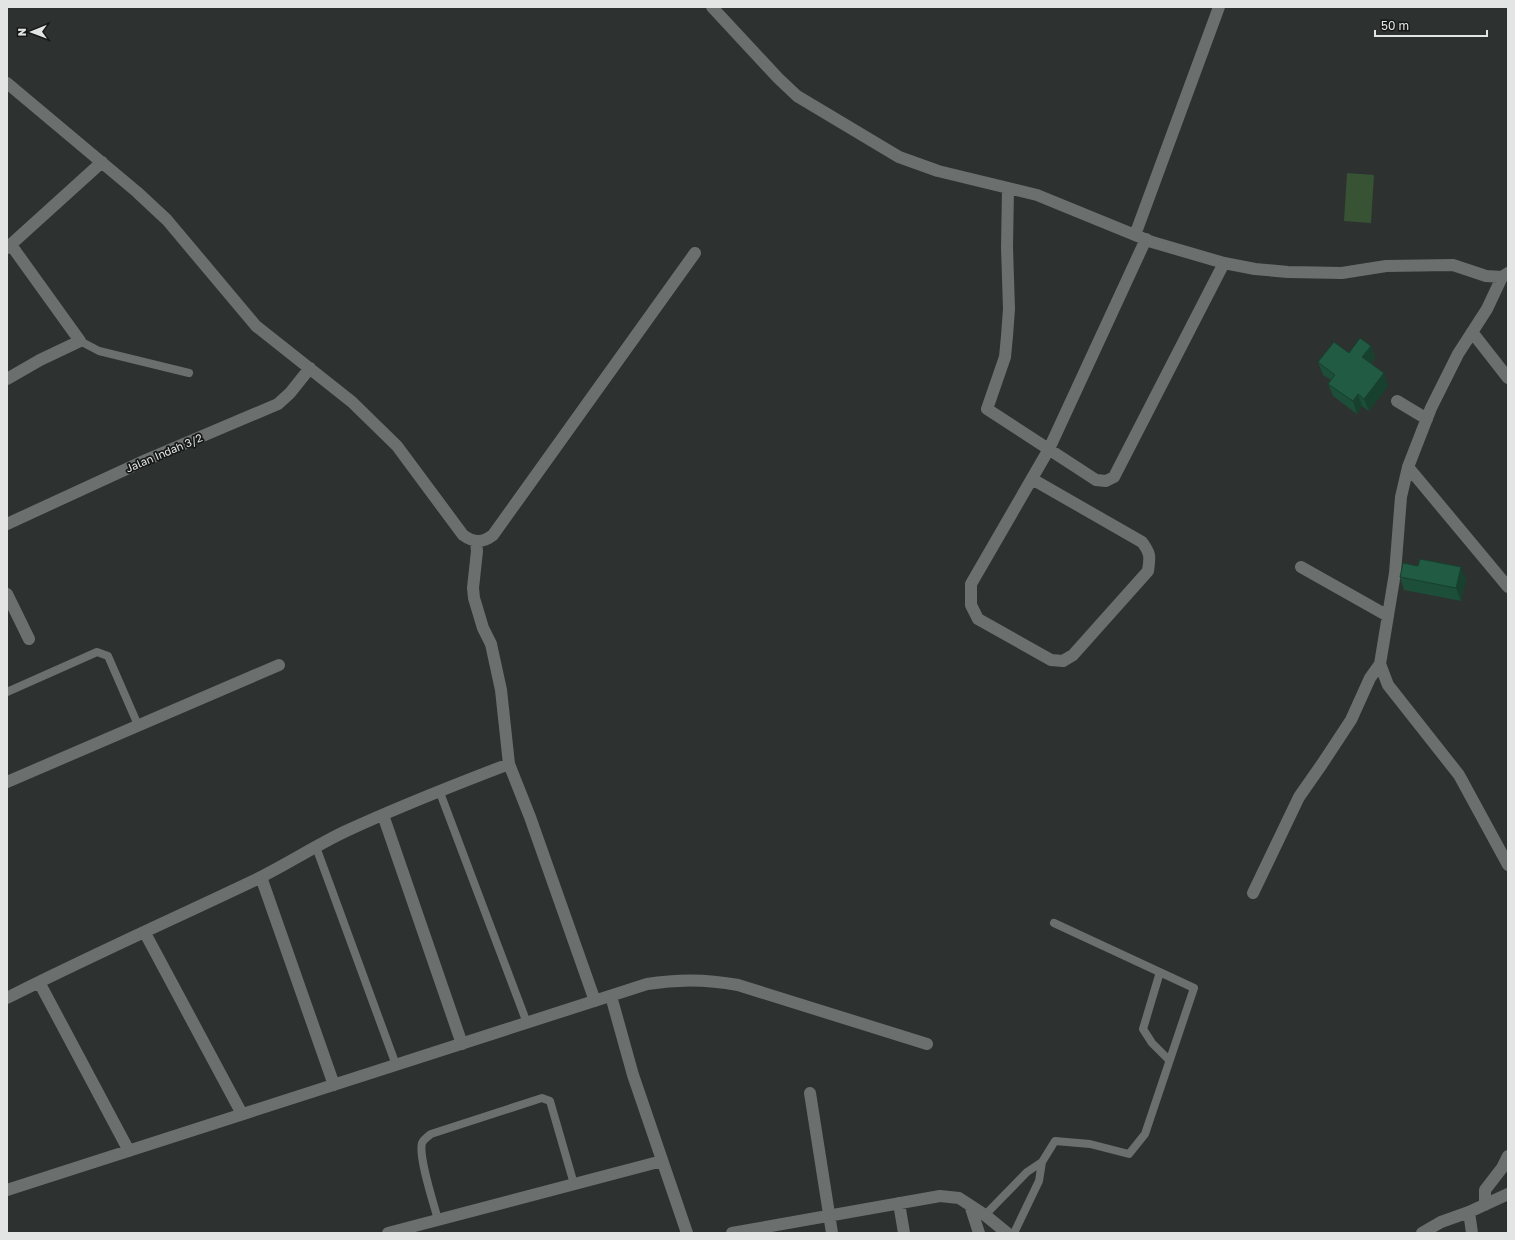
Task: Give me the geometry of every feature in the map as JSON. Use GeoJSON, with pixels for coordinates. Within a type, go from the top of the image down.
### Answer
{"type":"FeatureCollection","features":[{"type":"Feature","properties":{"kind":"street"},"geometry":{"type":"LineString","coordinates":[[712,7],[778,78],[797,96],[899,157],[938,171],[1037,196],[1140,237],[1224,263],[1255,269],[1288,272],[1342,273],[1386,266],[1452,265],[1486,276],[1505,275]]}},
{"type":"Feature","properties":{"kind":"street"},"geometry":{"type":"LineString","coordinates":[[1032,479],[1142,542],[1148,550],[1150,557],[1148,571],[1073,655],[1063,661],[1051,660],[978,619],[971,605],[971,584],[1049,449],[1140,237],[1219,7]]}},
{"type":"Feature","properties":{"kind":"street"},"geometry":{"type":"LineString","coordinates":[[7,83],[102,162],[167,220],[256,326],[352,402],[397,446],[463,535],[469,540],[476,542],[488,539],[493,535],[695,254]]}},
{"type":"Feature","properties":{"kind":"street"},"geometry":{"type":"LineString","coordinates":[[7,379],[40,360],[80,341],[9,247],[102,162]]}},
{"type":"Feature","properties":{"kind":"street"},"geometry":{"type":"LineString","coordinates":[[1008,188],[1007,247],[1009,308],[1007,336],[1005,357],[987,409],[1096,480],[1106,481],[1114,477],[1224,263]]}},
{"type":"Feature","properties":{"kind":"street"},"geometry":{"type":"LineString","coordinates":[[1253,893],[1299,797],[1350,720],[1370,678],[1380,664],[1394,572],[1401,497],[1408,467],[1426,419],[1458,354],[1487,309],[1505,275]]}},
{"type":"Feature","properties":{"kind":"street"},"geometry":{"type":"LineString","coordinates":[[1472,332],[1508,378]]}},
{"type":"Feature","properties":{"kind":"street","name":"Jalan Indah 3/2"},"geometry":{"type":"LineString","coordinates":[[7,524],[146,460],[278,404],[290,393],[310,368]]}},
{"type":"Feature","properties":{"kind":"street"},"geometry":{"type":"LineString","coordinates":[[1397,401],[1426,419]]}},
{"type":"Feature","properties":{"kind":"street"},"geometry":{"type":"LineString","coordinates":[[1408,467],[1508,587]]}},
{"type":"Feature","properties":{"kind":"street"},"geometry":{"type":"LineString","coordinates":[[476,542],[477,552],[474,598],[483,628],[491,644],[495,659],[509,764],[530,817],[595,1001]]}},
{"type":"Feature","properties":{"kind":"street"},"geometry":{"type":"LineString","coordinates":[[1301,567],[1388,616]]}},
{"type":"Feature","properties":{"kind":"street"},"geometry":{"type":"LineString","coordinates":[[7,594],[29,639]]}},
{"type":"Feature","properties":{"kind":"street"},"geometry":{"type":"LineString","coordinates":[[1380,664],[1388,686],[1460,775],[1508,865]]}},
{"type":"Feature","properties":{"kind":"street"},"geometry":{"type":"LineString","coordinates":[[7,782],[278,665]]}},
{"type":"Feature","properties":{"kind":"street"},"geometry":{"type":"LineString","coordinates":[[7,998],[261,877],[344,832],[439,790],[509,764]]}},
{"type":"Feature","properties":{"kind":"street"},"geometry":{"type":"LineString","coordinates":[[383,815],[462,1044]]}},
{"type":"Feature","properties":{"kind":"street"},"geometry":{"type":"LineString","coordinates":[[261,877],[334,1085]]}},
{"type":"Feature","properties":{"kind":"street"},"geometry":{"type":"LineString","coordinates":[[145,933],[242,1114]]}},
{"type":"Feature","properties":{"kind":"street"},"geometry":{"type":"LineString","coordinates":[[7,1190],[647,984],[691,980],[722,982],[738,985],[927,1044]]}},
{"type":"Feature","properties":{"kind":"street"},"geometry":{"type":"LineString","coordinates":[[39,982],[129,1151]]}},
{"type":"Feature","properties":{"kind":"street"},"geometry":{"type":"LineString","coordinates":[[611,996],[633,1074],[687,1233]]}},
{"type":"Feature","properties":{"kind":"street"},"geometry":{"type":"LineString","coordinates":[[810,1093],[832,1233]]}},
{"type":"Feature","properties":{"kind":"street"},"geometry":{"type":"LineString","coordinates":[[1484,1205],[1485,1190],[1502,1168],[1508,1156]]}},
{"type":"Feature","properties":{"kind":"street"},"geometry":{"type":"LineString","coordinates":[[388,1233],[662,1161]]}},
{"type":"Feature","properties":{"kind":"street"},"geometry":{"type":"LineString","coordinates":[[1422,1233],[1441,1222],[1469,1212],[1508,1194]]}},
{"type":"Feature","properties":{"kind":"street"},"geometry":{"type":"LineString","coordinates":[[732,1233],[925,1198],[945,1196],[959,1198],[985,1215],[1007,1233]]}},
{"type":"Feature","properties":{"kind":"street"},"geometry":{"type":"LineString","coordinates":[[899,1203],[904,1233]]}},
{"type":"Feature","properties":{"kind":"street"},"geometry":{"type":"LineString","coordinates":[[970,1205],[979,1233]]}},
{"type":"Feature","properties":{"kind":"street"},"geometry":{"type":"LineString","coordinates":[[1469,1212],[1472,1233]]}},
{"type":"Feature","properties":{"kind":"lane"},"geometry":{"type":"LineString","coordinates":[[80,341],[99,351],[189,373]]}},
{"type":"Feature","properties":{"kind":"lane"},"geometry":{"type":"LineString","coordinates":[[7,692],[97,652],[108,656],[138,725]]}},
{"type":"Feature","properties":{"kind":"lane"},"geometry":{"type":"LineString","coordinates":[[439,790],[527,1023]]}},
{"type":"Feature","properties":{"kind":"lane"},"geometry":{"type":"LineString","coordinates":[[316,847],[396,1065]]}},
{"type":"Feature","properties":{"kind":"lane"},"geometry":{"type":"LineString","coordinates":[[1014,1233],[1039,1181],[1042,1162],[1055,1141],[1090,1144],[1129,1154],[1145,1134],[1194,988],[1054,924]]}},
{"type":"Feature","properties":{"kind":"lane"},"geometry":{"type":"LineString","coordinates":[[1160,972],[1143,1028],[1152,1043],[1169,1060]]}},
{"type":"Feature","properties":{"kind":"lane"},"geometry":{"type":"LineString","coordinates":[[438,1220],[422,1160],[422,1143],[425,1138],[431,1134],[542,1098],[550,1101],[574,1184]]}},
{"type":"Feature","properties":{"kind":"lane"},"geometry":{"type":"LineString","coordinates":[[985,1215],[1027,1172],[1042,1162]]}},
{"type":"Feature","properties":{"kind":"green space"},"geometry":{"type":"Polygon","coordinates":[[[1347,173],[1374,175],[1371,223],[1344,221],[1347,173]]]}},
{"type":"Feature","properties":{"kind":"building"},"geometry":{"type":"Polygon","coordinates":[[[1360,338],[1371,346],[1362,357],[1384,373],[1364,399],[1358,394],[1353,401],[1328,384],[1335,375],[1318,362],[1334,342],[1349,353],[1360,338]]]}},
{"type":"Feature","properties":{"kind":"building"},"geometry":{"type":"Polygon","coordinates":[[[1420,559],[1461,567],[1456,588],[1400,577],[1403,563],[1418,566],[1420,559]]]}}]}
